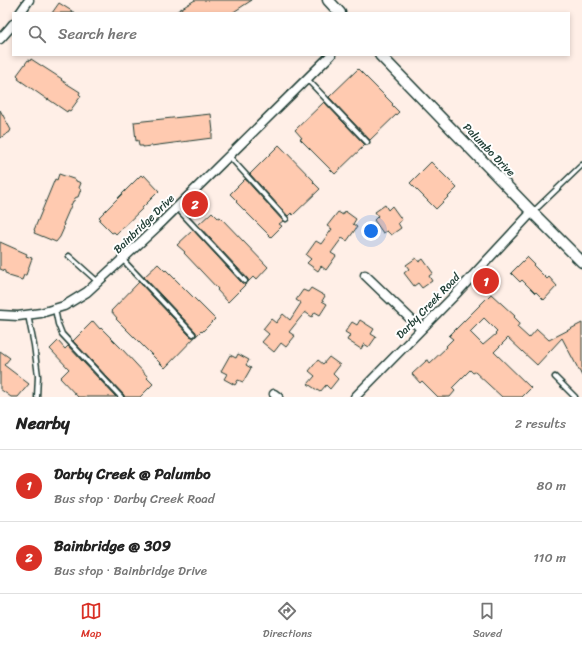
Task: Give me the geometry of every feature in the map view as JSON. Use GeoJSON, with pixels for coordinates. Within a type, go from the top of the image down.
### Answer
{"type":"FeatureCollection","features":[{"type":"Feature","properties":{"kind":"street"},"geometry":{"type":"LineString","coordinates":[[21,12],[29,0]]}},
{"type":"Feature","properties":{"kind":"street"},"geometry":{"type":"LineString","coordinates":[[328,0],[339,12]]}},
{"type":"Feature","properties":{"kind":"street"},"geometry":{"type":"LineString","coordinates":[[0,39],[12,25]]}},
{"type":"Feature","properties":{"kind":"street","name":"Bainbridge Drive"},"geometry":{"type":"LineString","coordinates":[[0,315],[18,316],[41,313],[64,306],[87,292],[177,208],[330,56]]}},
{"type":"Feature","properties":{"kind":"street","name":"Palumbo Drive"},"geometry":{"type":"LineString","coordinates":[[381,56],[582,262]]}},
{"type":"Feature","properties":{"kind":"street","name":"Darby Creek Road"},"geometry":{"type":"LineString","coordinates":[[355,397],[453,297],[532,212]]}},
{"type":"Feature","properties":{"kind":"street"},"geometry":{"type":"LineString","coordinates":[[365,275],[421,329]]}},
{"type":"Feature","properties":{"kind":"lane"},"geometry":{"type":"LineString","coordinates":[[307,79],[367,142]]}},
{"type":"Feature","properties":{"kind":"lane"},"geometry":{"type":"LineString","coordinates":[[229,156],[286,219]]}},
{"type":"Feature","properties":{"kind":"lane"},"geometry":{"type":"LineString","coordinates":[[532,212],[582,165]]}},
{"type":"Feature","properties":{"kind":"lane"},"geometry":{"type":"LineString","coordinates":[[177,208],[245,281]]}},
{"type":"Feature","properties":{"kind":"lane"},"geometry":{"type":"LineString","coordinates":[[69,256],[98,283]]}},
{"type":"Feature","properties":{"kind":"lane"},"geometry":{"type":"LineString","coordinates":[[123,260],[193,334]]}},
{"type":"Feature","properties":{"kind":"lane"},"geometry":{"type":"LineString","coordinates":[[55,309],[62,334],[121,397]]}},
{"type":"Feature","properties":{"kind":"lane"},"geometry":{"type":"LineString","coordinates":[[28,315],[38,376],[37,397]]}},
{"type":"Feature","properties":{"kind":"lane"},"geometry":{"type":"LineString","coordinates":[[555,377],[575,397]]}},
{"type":"Feature","properties":{"kind":"building"},"geometry":{"type":"Polygon","coordinates":[[[195,0],[252,0],[234,12],[176,12],[195,0]]]}},
{"type":"Feature","properties":{"kind":"building"},"geometry":{"type":"Polygon","coordinates":[[[59,3],[73,12],[53,12],[59,3]]]}},
{"type":"Feature","properties":{"kind":"building"},"geometry":{"type":"Polygon","coordinates":[[[31,59],[80,92],[79,94],[81,96],[70,111],[68,110],[67,112],[18,79],[19,77],[17,75],[28,60],[30,61],[31,59]]]}},
{"type":"Feature","properties":{"kind":"building"},"geometry":{"type":"Polygon","coordinates":[[[358,69],[399,112],[370,140],[329,97],[358,69]]]}},
{"type":"Feature","properties":{"kind":"building"},"geometry":{"type":"Polygon","coordinates":[[[324,102],[365,145],[335,174],[300,139],[302,138],[295,130],[324,102]]]}},
{"type":"Feature","properties":{"kind":"building"},"geometry":{"type":"Polygon","coordinates":[[[0,110],[11,130],[0,138],[0,110]]]}},
{"type":"Feature","properties":{"kind":"building"},"geometry":{"type":"Polygon","coordinates":[[[211,114],[213,132],[212,138],[143,147],[139,146],[138,140],[136,141],[134,122],[211,114]]]}},
{"type":"Feature","properties":{"kind":"building"},"geometry":{"type":"Polygon","coordinates":[[[279,145],[320,189],[293,215],[291,213],[288,216],[250,174],[279,145]]]}},
{"type":"Feature","properties":{"kind":"building"},"geometry":{"type":"Polygon","coordinates":[[[431,162],[457,188],[436,209],[410,183],[431,162]]]}},
{"type":"Feature","properties":{"kind":"building"},"geometry":{"type":"Polygon","coordinates":[[[59,174],[81,183],[79,188],[81,189],[78,197],[73,201],[63,224],[64,228],[56,242],[34,233],[34,230],[55,179],[57,180],[59,174]]]}},
{"type":"Feature","properties":{"kind":"building"},"geometry":{"type":"Polygon","coordinates":[[[141,175],[143,177],[144,175],[159,191],[116,234],[114,232],[112,233],[99,220],[101,219],[99,217],[141,175]]]}},
{"type":"Feature","properties":{"kind":"building"},"geometry":{"type":"Polygon","coordinates":[[[245,179],[283,221],[279,224],[282,226],[271,237],[230,194],[245,179]]]}},
{"type":"Feature","properties":{"kind":"building"},"geometry":{"type":"Polygon","coordinates":[[[385,205],[388,210],[392,206],[402,220],[398,223],[401,228],[391,235],[387,231],[383,233],[374,220],[378,216],[375,212],[385,205]]]}},
{"type":"Feature","properties":{"kind":"building"},"geometry":{"type":"Polygon","coordinates":[[[345,211],[356,219],[353,224],[357,227],[347,241],[342,238],[331,253],[336,256],[326,270],[321,266],[318,271],[307,263],[311,259],[306,255],[316,241],[321,244],[332,229],[327,226],[338,212],[343,215],[345,211]]]}},
{"type":"Feature","properties":{"kind":"building"},"geometry":{"type":"Polygon","coordinates":[[[212,212],[218,218],[220,217],[268,267],[256,280],[253,277],[248,282],[248,279],[198,225],[212,212]]]}},
{"type":"Feature","properties":{"kind":"building"},"geometry":{"type":"Polygon","coordinates":[[[193,230],[242,283],[246,284],[228,302],[217,290],[218,289],[184,253],[185,252],[177,245],[193,230]]]}},
{"type":"Feature","properties":{"kind":"building"},"geometry":{"type":"Polygon","coordinates":[[[0,242],[27,254],[26,256],[32,258],[26,275],[24,275],[22,280],[9,276],[5,273],[5,271],[0,269],[0,242]]]}},
{"type":"Feature","properties":{"kind":"building"},"geometry":{"type":"Polygon","coordinates":[[[527,257],[547,279],[549,277],[557,286],[544,300],[522,280],[520,282],[511,273],[527,257]]]}},
{"type":"Feature","properties":{"kind":"building"},"geometry":{"type":"Polygon","coordinates":[[[416,258],[419,262],[423,259],[433,273],[429,276],[432,281],[422,288],[418,283],[414,286],[404,273],[409,269],[406,265],[416,258]]]}},
{"type":"Feature","properties":{"kind":"building"},"geometry":{"type":"Polygon","coordinates":[[[158,264],[165,271],[166,270],[215,319],[202,332],[201,331],[165,368],[116,319],[117,318],[111,311],[139,282],[190,336],[196,336],[196,332],[144,277],[158,264]]]}},
{"type":"Feature","properties":{"kind":"building"},"geometry":{"type":"Polygon","coordinates":[[[311,288],[325,296],[322,301],[327,304],[320,315],[315,312],[312,317],[305,312],[289,332],[295,336],[286,347],[281,343],[274,352],[262,342],[269,334],[263,329],[271,319],[276,323],[283,314],[290,320],[301,303],[296,300],[303,290],[308,292],[311,288]]]}},
{"type":"Feature","properties":{"kind":"building"},"geometry":{"type":"Polygon","coordinates":[[[491,294],[515,316],[514,317],[520,323],[517,327],[529,338],[537,329],[549,340],[582,323],[582,376],[562,338],[537,365],[508,338],[494,352],[531,388],[522,397],[502,397],[475,372],[473,373],[470,370],[452,388],[455,391],[450,397],[438,397],[422,381],[420,383],[412,374],[426,361],[428,360],[430,363],[447,347],[446,346],[453,339],[449,336],[491,294]],[[484,318],[470,332],[483,345],[496,334],[495,333],[497,331],[484,318]]]}},
{"type":"Feature","properties":{"kind":"building"},"geometry":{"type":"Polygon","coordinates":[[[360,320],[374,329],[371,334],[376,337],[369,347],[364,344],[361,349],[347,340],[350,335],[345,332],[352,322],[357,325],[360,320]]]}},
{"type":"Feature","properties":{"kind":"building"},"geometry":{"type":"Polygon","coordinates":[[[93,321],[122,349],[153,384],[140,397],[124,397],[124,395],[73,341],[93,321]]]}},
{"type":"Feature","properties":{"kind":"building"},"geometry":{"type":"Polygon","coordinates":[[[58,341],[65,349],[68,346],[116,397],[78,397],[60,378],[69,369],[50,349],[58,341]]]}},
{"type":"Feature","properties":{"kind":"building"},"geometry":{"type":"Polygon","coordinates":[[[0,351],[10,358],[4,365],[29,384],[18,397],[11,397],[0,389],[0,351]]]}},
{"type":"Feature","properties":{"kind":"building"},"geometry":{"type":"Polygon","coordinates":[[[238,354],[249,360],[246,365],[251,368],[243,382],[238,380],[235,385],[224,379],[227,374],[221,371],[230,355],[236,358],[238,354]]]}},
{"type":"Feature","properties":{"kind":"building"},"geometry":{"type":"Polygon","coordinates":[[[329,357],[340,365],[333,374],[338,379],[330,389],[326,385],[320,392],[308,384],[315,376],[309,371],[318,360],[323,364],[329,357]]]}},
{"type":"Feature","properties":{"kind":"place","name":"Bainbridge @ 309"},"geometry":{"type":"Point","coordinates":[195,204]}},
{"type":"Feature","properties":{"kind":"place","name":"Darby Creek @ Palumbo"},"geometry":{"type":"Point","coordinates":[486,281]}}]}
